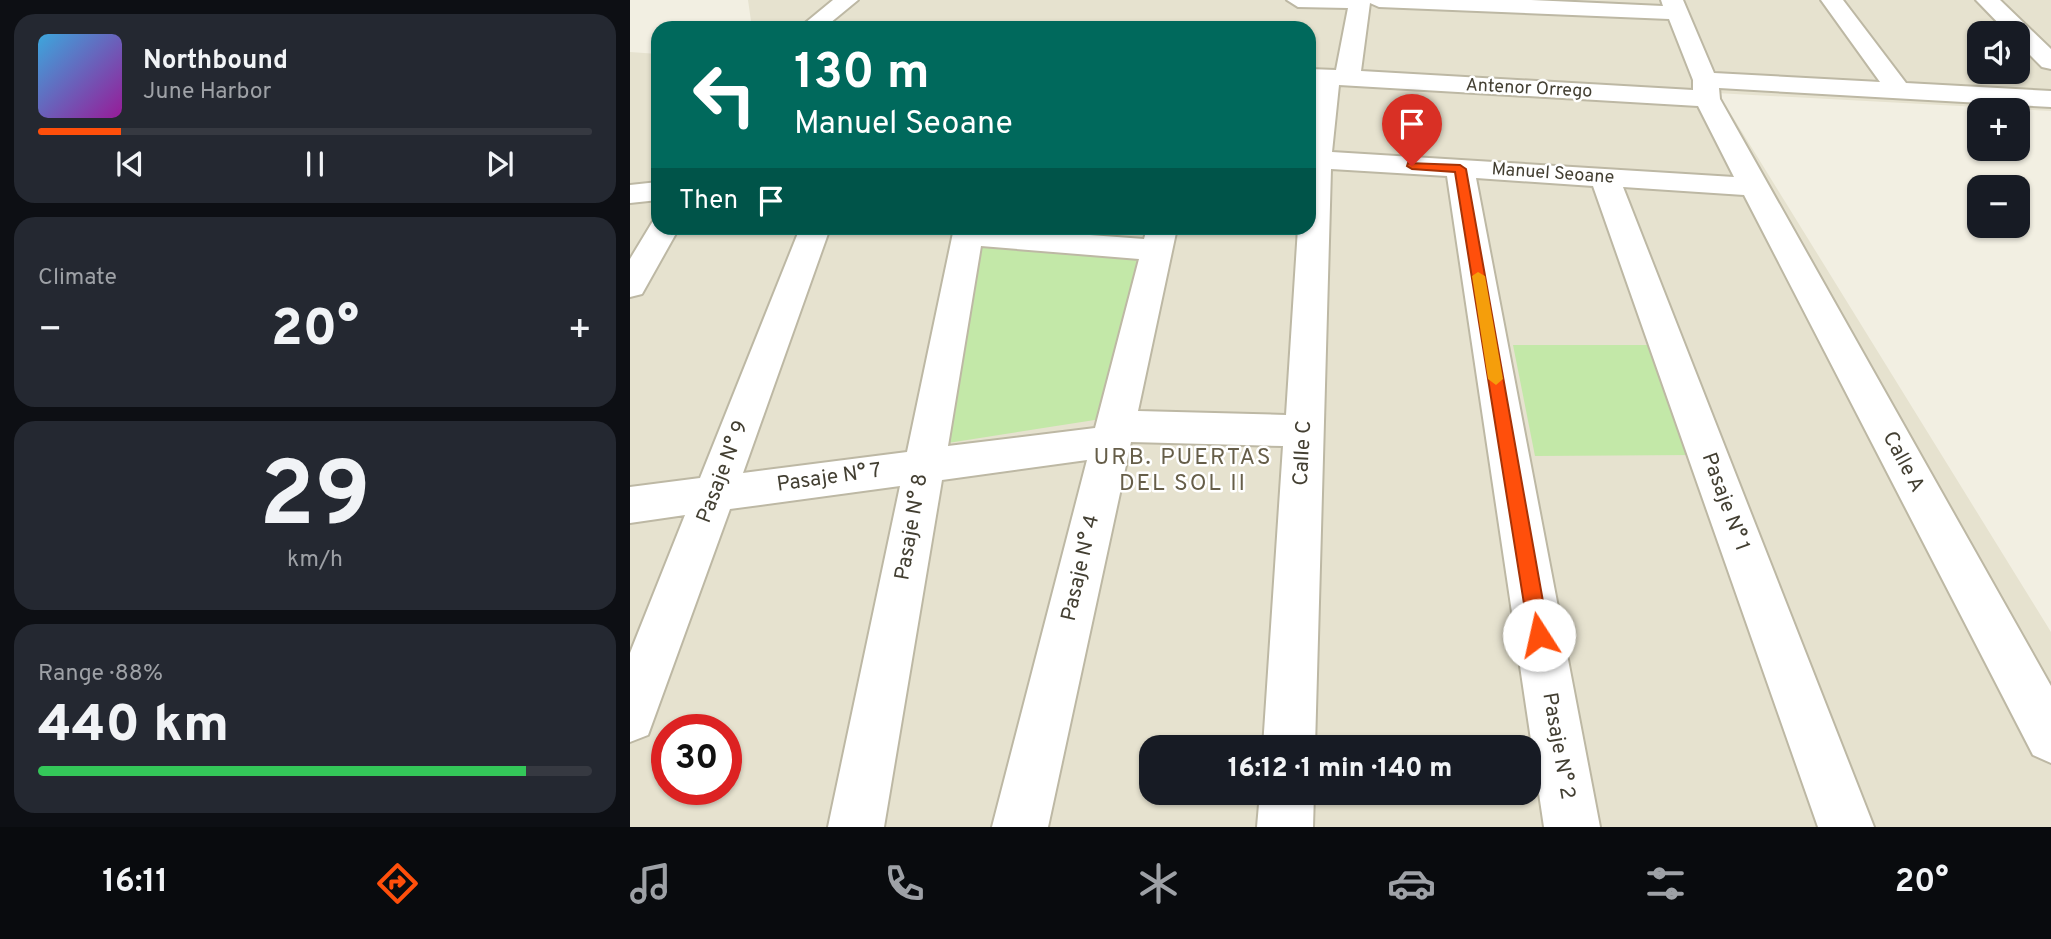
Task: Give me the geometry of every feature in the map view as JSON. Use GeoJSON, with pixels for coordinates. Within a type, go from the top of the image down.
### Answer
{"type":"FeatureCollection","features":[{"type":"Feature","properties":{"kind":"street"},"geometry":{"type":"LineString","coordinates":[[819,21],[847,0]]}},
{"type":"Feature","properties":{"kind":"street"},"geometry":{"type":"LineString","coordinates":[[1298,0],[1675,7]]}},
{"type":"Feature","properties":{"kind":"street"},"geometry":{"type":"LineString","coordinates":[[1832,0],[1899,92]]}},
{"type":"Feature","properties":{"kind":"street"},"geometry":{"type":"LineString","coordinates":[[1987,0],[2051,62]]}},
{"type":"Feature","properties":{"kind":"street","name":"Calle C"},"geometry":{"type":"LineString","coordinates":[[1316,142],[1328,75],[1366,1]]}},
{"type":"Feature","properties":{"kind":"street","name":"Calle A"},"geometry":{"type":"LineString","coordinates":[[1675,7],[1706,90],[1755,187],[2051,737]]}},
{"type":"Feature","properties":{"kind":"street","name":"Antenor Orrego"},"geometry":{"type":"LineString","coordinates":[[1328,75],[1706,90],[1899,92],[2051,99]]}},
{"type":"Feature","properties":{"kind":"street","name":"Manuel Seoane"},"geometry":{"type":"LineString","coordinates":[[1316,159],[1755,187]]}},
{"type":"Feature","properties":{"kind":"street","name":"Pasaje N° 2"},"geometry":{"type":"LineString","coordinates":[[1460,169],[1572,827]]}},
{"type":"Feature","properties":{"kind":"street","name":"Pasaje N° 1"},"geometry":{"type":"LineString","coordinates":[[1605,178],[1846,827]]}},
{"type":"Feature","properties":{"kind":"street"},"geometry":{"type":"LineString","coordinates":[[630,194],[651,192]]}},
{"type":"Feature","properties":{"kind":"street"},"geometry":{"type":"LineString","coordinates":[[630,286],[660,235]]}},
{"type":"Feature","properties":{"kind":"street","name":"Pasaje N° 9"},"geometry":{"type":"LineString","coordinates":[[630,717],[812,235]]}},
{"type":"Feature","properties":{"kind":"street","name":"Pasaje N° 8"},"geometry":{"type":"LineString","coordinates":[[856,827],[967,235]]}},
{"type":"Feature","properties":{"kind":"street"},"geometry":{"type":"LineString","coordinates":[[1064,235],[1159,239]]}},
{"type":"Feature","properties":{"kind":"street","name":"Calle C"},"geometry":{"type":"LineString","coordinates":[[1290,735],[1310,235]]}},
{"type":"Feature","properties":{"kind":"street","name":"Pasaje N° 4"},"geometry":{"type":"LineString","coordinates":[[1020,827],[1159,239]]}},
{"type":"Feature","properties":{"kind":"street","name":"Pasaje N° 7"},"geometry":{"type":"LineString","coordinates":[[630,505],[923,465],[1113,433],[1304,431]]}},
{"type":"Feature","properties":{"kind":"street"},"geometry":{"type":"LineString","coordinates":[[1285,827],[1286,805]]}},
{"type":"Feature","properties":{"kind":"shaded area"},"geometry":{"type":"Polygon","coordinates":[[[748,0],[2051,0],[2051,111],[2030,110],[2030,98],[1967,98],[1967,106],[1316,71],[1316,21],[751,21],[748,0]]]}},
{"type":"Feature","properties":{"kind":"shaded area"},"geometry":{"type":"Polygon","coordinates":[[[630,52],[651,54],[651,235],[1316,235],[1316,84],[1726,106],[2051,632],[2051,827],[630,827],[630,52]]]}},
{"type":"Feature","properties":{"kind":"green space"},"geometry":{"type":"Polygon","coordinates":[[[981,242],[1145,251],[1101,419],[948,443],[981,242]]]}},
{"type":"Feature","properties":{"kind":"green space"},"geometry":{"type":"Polygon","coordinates":[[[1513,345],[1655,345],[1695,455],[1535,456],[1513,345]]]}},
{"type":"Feature","properties":{"kind":"slow traffic"},"geometry":{"type":"LineString","coordinates":[[1478,276],[1496,379]]}},
{"type":"Feature","properties":{"kind":"district","name":"URB. PUERTAS DEL SOL II"},"geometry":{"type":"Point","coordinates":[1183,471]}},
{"type":"Feature","properties":{"kind":"route"},"geometry":{"type":"LineString","coordinates":[[1412,166],[1460,169],[1539,635]]}}]}
